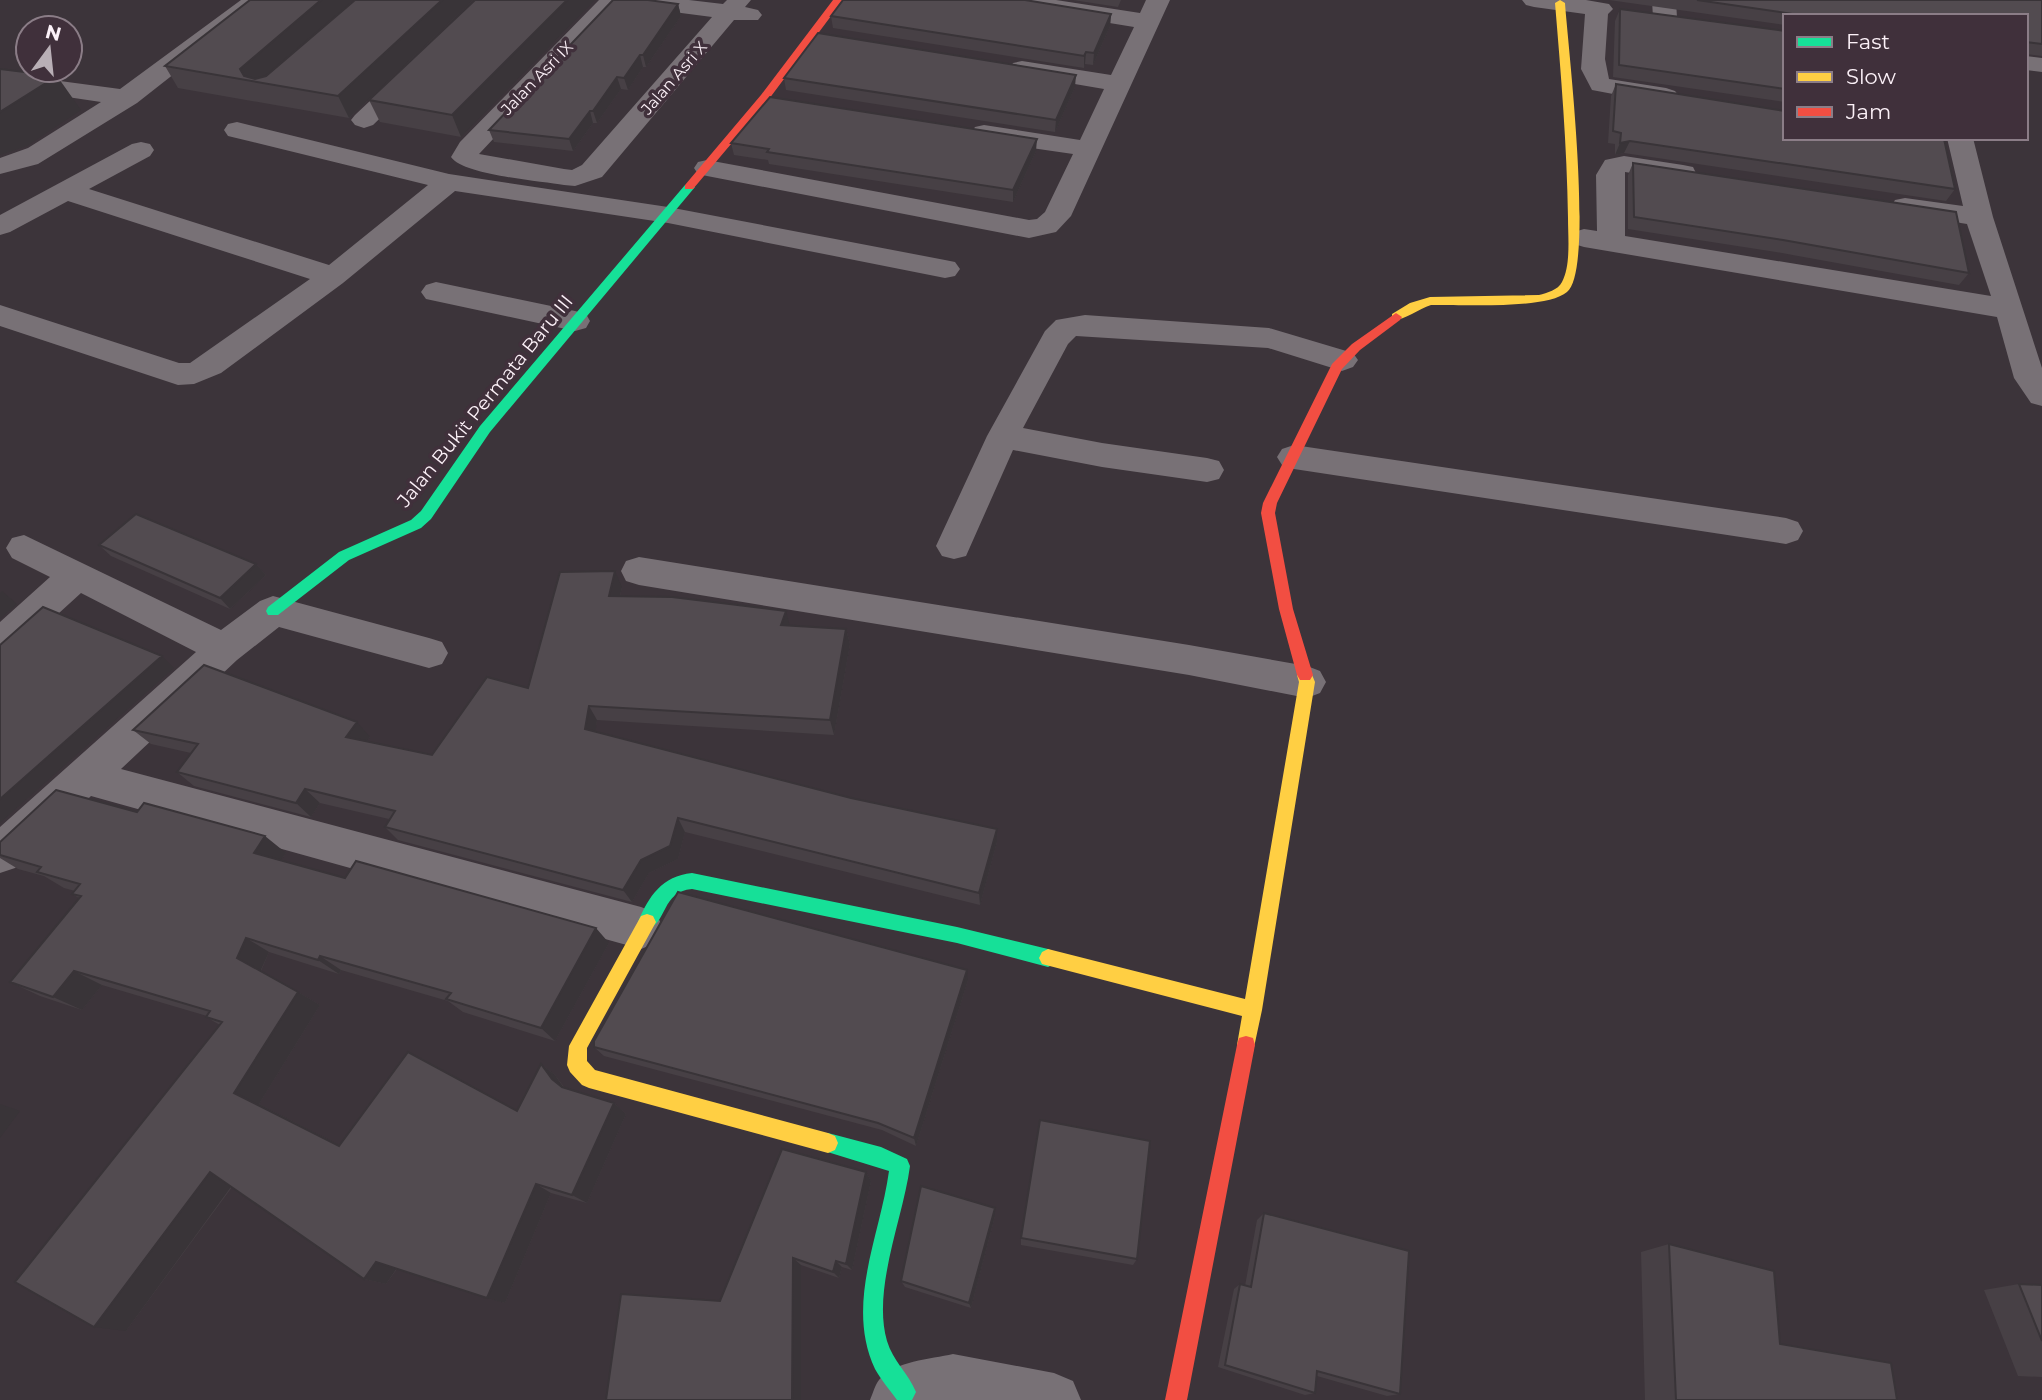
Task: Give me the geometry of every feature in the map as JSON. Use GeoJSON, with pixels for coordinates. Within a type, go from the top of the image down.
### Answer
{"type":"FeatureCollection","features":[{"type":"Feature","properties":{"kind":"street"},"geometry":{"type":"LineString","coordinates":[[0,166],[22,161],[42,151],[128,98],[256,0]]}},
{"type":"Feature","properties":{"kind":"street"},"geometry":{"type":"LineString","coordinates":[[365,120],[491,0]]}},
{"type":"Feature","properties":{"kind":"street","name":"Jalan Asri IX"},"geometry":{"type":"LineString","coordinates":[[464,157],[469,148],[612,0]]}},
{"type":"Feature","properties":{"kind":"street"},"geometry":{"type":"LineString","coordinates":[[635,0],[740,9]]}},
{"type":"Feature","properties":{"kind":"street","name":"Jalan Bukit Permata Baru III"},"geometry":{"type":"LineString","coordinates":[[273,611],[344,556],[416,524],[426,514],[485,429],[668,215],[765,97],[838,0]]}},
{"type":"Feature","properties":{"kind":"street"},"geometry":{"type":"LineString","coordinates":[[707,167],[1029,229],[1046,226],[1057,216],[1153,11],[1012,0]]}},
{"type":"Feature","properties":{"kind":"street"},"geometry":{"type":"LineString","coordinates":[[1534,0],[1631,13],[1664,9],[1692,22]]}},
{"type":"Feature","properties":{"kind":"street"},"geometry":{"type":"LineString","coordinates":[[1177,1400],[1253,1010],[1307,682],[1286,609],[1268,513],[1269,500],[1294,457],[1342,360],[1398,315],[1417,304],[1443,301],[1543,299],[1559,294],[1571,278],[1573,236],[1560,3]]}},
{"type":"Feature","properties":{"kind":"street"},"geometry":{"type":"LineString","coordinates":[[1597,8],[1593,65],[1595,79],[1601,85],[1690,99]]}},
{"type":"Feature","properties":{"kind":"street","name":"Jalan Asri X"},"geometry":{"type":"LineString","coordinates":[[464,157],[471,161],[575,178],[592,171],[740,9]]}},
{"type":"Feature","properties":{"kind":"street"},"geometry":{"type":"LineString","coordinates":[[813,34],[841,39]]}},
{"type":"Feature","properties":{"kind":"street"},"geometry":{"type":"LineString","coordinates":[[1001,64],[1121,84]]}},
{"type":"Feature","properties":{"kind":"street"},"geometry":{"type":"LineString","coordinates":[[0,80],[128,98]]}},
{"type":"Feature","properties":{"kind":"street"},"geometry":{"type":"LineString","coordinates":[[765,97],[798,103]]}},
{"type":"Feature","properties":{"kind":"street"},"geometry":{"type":"LineString","coordinates":[[237,130],[449,182],[668,215],[945,269]]}},
{"type":"Feature","properties":{"kind":"street"},"geometry":{"type":"LineString","coordinates":[[965,130],[1090,149]]}},
{"type":"Feature","properties":{"kind":"street"},"geometry":{"type":"LineString","coordinates":[[1960,140],[1979,217],[2030,378],[2042,395]]}},
{"type":"Feature","properties":{"kind":"street"},"geometry":{"type":"LineString","coordinates":[[0,226],[141,150]]}},
{"type":"Feature","properties":{"kind":"street"},"geometry":{"type":"LineString","coordinates":[[1611,242],[1610,175],[1614,166],[1624,164],[1707,176]]}},
{"type":"Feature","properties":{"kind":"street"},"geometry":{"type":"LineString","coordinates":[[0,315],[178,374],[194,373],[210,366],[333,276],[449,182]]}},
{"type":"Feature","properties":{"kind":"street"},"geometry":{"type":"LineString","coordinates":[[66,191],[333,276]]}},
{"type":"Feature","properties":{"kind":"street"},"geometry":{"type":"LineString","coordinates":[[1884,203],[1979,217]]}},
{"type":"Feature","properties":{"kind":"street"},"geometry":{"type":"LineString","coordinates":[[1573,236],[2010,309]]}},
{"type":"Feature","properties":{"kind":"street"},"geometry":{"type":"LineString","coordinates":[[436,292],[575,321]]}},
{"type":"Feature","properties":{"kind":"street"},"geometry":{"type":"LineString","coordinates":[[954,546],[1003,436],[1056,338],[1067,327],[1269,338],[1342,360]]}},
{"type":"Feature","properties":{"kind":"street"},"geometry":{"type":"LineString","coordinates":[[1003,436],[1102,455],[1207,470]]}},
{"type":"Feature","properties":{"kind":"street"},"geometry":{"type":"LineString","coordinates":[[1294,457],[1786,531]]}},
{"type":"Feature","properties":{"kind":"street"},"geometry":{"type":"LineString","coordinates":[[24,548],[224,649]]}},
{"type":"Feature","properties":{"kind":"street"},"geometry":{"type":"LineString","coordinates":[[639,571],[1189,660],[1307,682]]}},
{"type":"Feature","properties":{"kind":"street"},"geometry":{"type":"LineString","coordinates":[[0,645],[77,576]]}},
{"type":"Feature","properties":{"kind":"street"},"geometry":{"type":"LineString","coordinates":[[0,854],[224,649],[273,611],[429,653]]}},
{"type":"Feature","properties":{"kind":"street"},"geometry":{"type":"LineString","coordinates":[[86,777],[641,928]]}},
{"type":"Feature","properties":{"kind":"street"},"geometry":{"type":"LineString","coordinates":[[1054,1400],[953,1381],[901,1396],[883,1360],[873,1325],[874,1290],[900,1192],[900,1166],[881,1157],[589,1078],[577,1065],[579,1046],[641,928],[666,888],[679,881],[692,881],[957,935],[1253,1010]]}},
{"type":"Feature","properties":{"kind":"building"},"geometry":{"type":"Polygon","coordinates":[[[250,0],[321,0],[240,69],[244,76],[255,79],[266,76],[355,0],[442,0],[338,96],[165,66],[250,0]]]}},
{"type":"Feature","properties":{"kind":"building"},"geometry":{"type":"Polygon","coordinates":[[[475,0],[567,0],[452,115],[369,100],[475,0]]]}},
{"type":"Feature","properties":{"kind":"building"},"geometry":{"type":"Polygon","coordinates":[[[613,0],[648,0],[678,4],[643,55],[640,55],[624,78],[617,77],[569,139],[489,130],[613,0]]]}},
{"type":"Feature","properties":{"kind":"building"},"geometry":{"type":"Polygon","coordinates":[[[843,0],[1025,0],[1111,14],[1094,53],[1086,52],[1084,56],[831,16],[843,0]]]}},
{"type":"Feature","properties":{"kind":"building"},"geometry":{"type":"Polygon","coordinates":[[[1697,0],[2042,0],[2042,44],[2028,42],[2028,14],[1793,14],[1697,0]]]}},
{"type":"Feature","properties":{"kind":"building"},"geometry":{"type":"Polygon","coordinates":[[[1620,9],[1783,31],[1783,89],[1619,65],[1620,9]]]}},
{"type":"Feature","properties":{"kind":"building"},"geometry":{"type":"Polygon","coordinates":[[[818,33],[1076,75],[1056,120],[784,78],[818,33]]]}},
{"type":"Feature","properties":{"kind":"building"},"geometry":{"type":"Polygon","coordinates":[[[0,69],[14,71],[14,84],[44,84],[0,112],[0,69]]]}},
{"type":"Feature","properties":{"kind":"building"},"geometry":{"type":"Polygon","coordinates":[[[1616,84],[1783,111],[1783,140],[1944,140],[1955,189],[1630,141],[1620,143],[1621,133],[1613,131],[1616,84]]]}},
{"type":"Feature","properties":{"kind":"building"},"geometry":{"type":"Polygon","coordinates":[[[770,97],[1037,139],[1013,190],[767,152],[769,149],[731,143],[770,97]]]}},
{"type":"Feature","properties":{"kind":"building"},"geometry":{"type":"Polygon","coordinates":[[[1633,163],[1956,212],[1969,273],[1634,217],[1633,163]]]}},
{"type":"Feature","properties":{"kind":"building"},"geometry":{"type":"Polygon","coordinates":[[[136,514],[256,564],[220,598],[99,545],[136,514]]]}},
{"type":"Feature","properties":{"kind":"building"},"geometry":{"type":"Polygon","coordinates":[[[615,571],[609,596],[672,597],[786,611],[781,625],[846,629],[830,720],[589,706],[585,729],[851,798],[997,829],[979,893],[678,818],[670,846],[641,860],[623,890],[385,827],[395,811],[305,789],[296,803],[177,772],[198,744],[133,730],[204,665],[357,722],[346,737],[432,755],[487,677],[528,688],[560,572],[615,571]]]}},
{"type":"Feature","properties":{"kind":"building"},"geometry":{"type":"Polygon","coordinates":[[[43,607],[162,656],[0,799],[0,645],[43,607]]]}},
{"type":"Feature","properties":{"kind":"building"},"geometry":{"type":"Polygon","coordinates":[[[56,790],[137,812],[144,803],[265,836],[254,853],[345,878],[356,861],[596,928],[541,1028],[446,999],[451,993],[320,956],[318,960],[246,938],[237,958],[298,992],[234,1093],[339,1146],[408,1052],[517,1111],[541,1064],[562,1087],[614,1103],[572,1195],[536,1184],[487,1298],[376,1262],[364,1279],[210,1172],[94,1327],[15,1282],[222,1022],[206,1017],[210,1011],[74,971],[53,997],[10,982],[81,896],[72,894],[80,884],[37,872],[41,867],[0,855],[0,842],[56,790]]]}},
{"type":"Feature","properties":{"kind":"building"},"geometry":{"type":"Polygon","coordinates":[[[678,892],[967,970],[914,1138],[878,1123],[594,1047],[594,1041],[678,892]]]}},
{"type":"Feature","properties":{"kind":"building"},"geometry":{"type":"Polygon","coordinates":[[[1040,1120],[1150,1141],[1137,1259],[1021,1238],[1040,1120]]]}},
{"type":"Feature","properties":{"kind":"building"},"geometry":{"type":"Polygon","coordinates":[[[782,1149],[866,1172],[846,1264],[836,1261],[833,1272],[793,1258],[792,1400],[606,1400],[621,1294],[720,1301],[782,1149]]]}},
{"type":"Feature","properties":{"kind":"building"},"geometry":{"type":"Polygon","coordinates":[[[921,1186],[995,1208],[969,1303],[901,1281],[921,1186]]]}},
{"type":"Feature","properties":{"kind":"building"},"geometry":{"type":"Polygon","coordinates":[[[1264,1213],[1409,1251],[1400,1394],[1317,1371],[1315,1393],[1225,1365],[1240,1284],[1251,1287],[1264,1213]]]}},
{"type":"Feature","properties":{"kind":"building"},"geometry":{"type":"Polygon","coordinates":[[[1669,1244],[1774,1271],[1780,1344],[1891,1363],[1897,1400],[1676,1400],[1669,1244]]]}},
{"type":"Feature","properties":{"kind":"building"},"geometry":{"type":"Polygon","coordinates":[[[2019,1284],[2042,1285],[2042,1341],[2019,1284]]]}},
{"type":"Feature","properties":{"kind":"traffic: fast"},"geometry":{"type":"LineString","coordinates":[[273,611],[344,556],[416,524],[426,515],[485,429],[689,187]]}},
{"type":"Feature","properties":{"kind":"traffic: fast"},"geometry":{"type":"LineString","coordinates":[[647,922],[669,888],[692,881],[957,935],[1048,958]]}},
{"type":"Feature","properties":{"kind":"traffic: fast"},"geometry":{"type":"LineString","coordinates":[[828,1143],[881,1157],[900,1166],[874,1289],[873,1314],[875,1338],[883,1361],[905,1392]]}},
{"type":"Feature","properties":{"kind":"traffic: slow"},"geometry":{"type":"LineString","coordinates":[[1396,317],[1414,306],[1430,301],[1540,299],[1559,292],[1568,284],[1574,235],[1573,195],[1560,3]]}},
{"type":"Feature","properties":{"kind":"traffic: slow"},"geometry":{"type":"LineString","coordinates":[[1246,1045],[1307,682],[1305,675]]}},
{"type":"Feature","properties":{"kind":"traffic: slow"},"geometry":{"type":"LineString","coordinates":[[647,922],[578,1046],[577,1065],[589,1078],[828,1143]]}},
{"type":"Feature","properties":{"kind":"traffic: slow"},"geometry":{"type":"LineString","coordinates":[[1048,958],[1253,1010]]}},
{"type":"Feature","properties":{"kind":"traffic: jam"},"geometry":{"type":"LineString","coordinates":[[689,187],[765,97],[838,0]]}},
{"type":"Feature","properties":{"kind":"traffic: jam"},"geometry":{"type":"LineString","coordinates":[[1305,675],[1286,609],[1268,513],[1270,503],[1337,367],[1356,347],[1396,317]]}},
{"type":"Feature","properties":{"kind":"traffic: jam"},"geometry":{"type":"LineString","coordinates":[[1176,1400],[1246,1045]]}}]}
